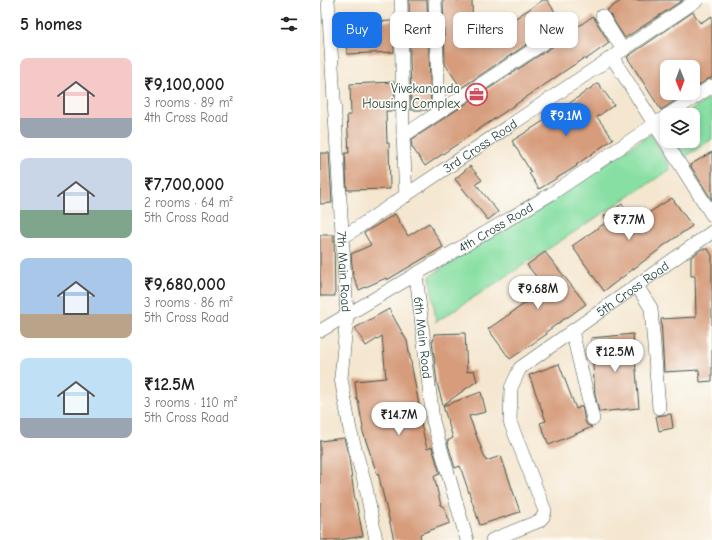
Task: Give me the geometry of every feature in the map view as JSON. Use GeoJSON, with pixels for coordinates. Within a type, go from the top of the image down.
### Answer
{"type":"FeatureCollection","features":[{"type":"Feature","properties":{"kind":"street","name":"7th Main Road"},"geometry":{"type":"LineString","coordinates":[[328,0],[347,315],[341,378],[350,430],[366,488],[376,540]]}},
{"type":"Feature","properties":{"kind":"street"},"geometry":{"type":"LineString","coordinates":[[401,0],[403,136],[406,196]]}},
{"type":"Feature","properties":{"kind":"street"},"geometry":{"type":"LineString","coordinates":[[435,0],[439,112]]}},
{"type":"Feature","properties":{"kind":"street","name":"3rd Cross Road"},"geometry":{"type":"LineString","coordinates":[[342,238],[697,0]]}},
{"type":"Feature","properties":{"kind":"street"},"geometry":{"type":"LineString","coordinates":[[602,16],[623,50]]}},
{"type":"Feature","properties":{"kind":"street"},"geometry":{"type":"LineString","coordinates":[[403,136],[536,48]]}},
{"type":"Feature","properties":{"kind":"street"},"geometry":{"type":"LineString","coordinates":[[612,57],[712,215]]}},
{"type":"Feature","properties":{"kind":"street","name":"4th Cross Road"},"geometry":{"type":"LineString","coordinates":[[680,108],[712,86]]}},
{"type":"Feature","properties":{"kind":"street","name":"4th Cross Road"},"geometry":{"type":"LineString","coordinates":[[320,331],[551,194],[660,121]]}},
{"type":"Feature","properties":{"kind":"street","name":"5th Cross Road"},"geometry":{"type":"LineString","coordinates":[[492,540],[538,521],[543,517],[545,511],[510,422],[511,388],[520,368],[712,232]]}},
{"type":"Feature","properties":{"kind":"street","name":"6th Main Road"},"geometry":{"type":"LineString","coordinates":[[416,274],[433,421],[467,540]]}},
{"type":"Feature","properties":{"kind":"street"},"geometry":{"type":"LineString","coordinates":[[636,286],[651,308],[659,408]]}},
{"type":"Feature","properties":{"kind":"street"},"geometry":{"type":"LineString","coordinates":[[572,331],[593,419]]}},
{"type":"Feature","properties":{"kind":"green space"},"geometry":{"type":"Polygon","coordinates":[[[712,96],[712,139],[700,147],[700,108],[694,108],[712,96]]]}},
{"type":"Feature","properties":{"kind":"green space"},"geometry":{"type":"Polygon","coordinates":[[[651,134],[671,169],[436,322],[430,276],[651,134]]]}},
{"type":"Feature","properties":{"kind":"green space"},"geometry":{"type":"Polygon","coordinates":[[[679,148],[698,148],[685,157],[679,148]]]}},
{"type":"Feature","properties":{"kind":"building"},"geometry":{"type":"Polygon","coordinates":[[[409,0],[427,0],[427,12],[409,12],[409,0]]]}},
{"type":"Feature","properties":{"kind":"building"},"geometry":{"type":"Polygon","coordinates":[[[443,0],[472,0],[472,12],[453,12],[453,48],[517,48],[517,17],[543,0],[547,0],[555,12],[525,12],[525,46],[461,88],[445,64],[445,12],[443,12],[443,0]]]}},
{"type":"Feature","properties":{"kind":"building"},"geometry":{"type":"Polygon","coordinates":[[[622,0],[683,0],[625,38],[607,10],[622,0]]]}},
{"type":"Feature","properties":{"kind":"building"},"geometry":{"type":"Polygon","coordinates":[[[693,12],[700,23],[712,16],[712,78],[700,84],[700,60],[660,60],[660,100],[676,100],[664,108],[660,108],[627,57],[693,12]]]}},
{"type":"Feature","properties":{"kind":"building"},"geometry":{"type":"Polygon","coordinates":[[[593,16],[609,43],[585,60],[584,58],[425,166],[412,147],[411,140],[550,48],[578,48],[578,27],[593,16]]]}},
{"type":"Feature","properties":{"kind":"building"},"geometry":{"type":"Polygon","coordinates":[[[382,21],[390,21],[390,48],[394,48],[394,52],[347,54],[347,48],[382,48],[382,21]]]}},
{"type":"Feature","properties":{"kind":"building"},"geometry":{"type":"Polygon","coordinates":[[[410,48],[429,48],[431,108],[428,110],[411,110],[410,48]]]}},
{"type":"Feature","properties":{"kind":"building"},"geometry":{"type":"Polygon","coordinates":[[[394,82],[395,111],[386,111],[387,143],[389,143],[390,189],[347,190],[345,153],[349,153],[347,115],[351,115],[350,84],[394,82]]]}},
{"type":"Feature","properties":{"kind":"building"},"geometry":{"type":"Polygon","coordinates":[[[598,83],[614,105],[597,117],[613,139],[576,165],[577,166],[539,189],[529,173],[531,172],[512,141],[553,115],[598,83]]]}},
{"type":"Feature","properties":{"kind":"building"},"geometry":{"type":"Polygon","coordinates":[[[712,152],[712,200],[690,165],[712,152]]]}},
{"type":"Feature","properties":{"kind":"building"},"geometry":{"type":"Polygon","coordinates":[[[320,153],[329,153],[332,203],[320,204],[320,153]]]}},
{"type":"Feature","properties":{"kind":"building"},"geometry":{"type":"Polygon","coordinates":[[[470,166],[482,180],[476,184],[498,212],[488,220],[455,179],[470,166]]]}},
{"type":"Feature","properties":{"kind":"building"},"geometry":{"type":"Polygon","coordinates":[[[672,198],[692,226],[604,291],[572,246],[608,221],[604,216],[622,204],[634,222],[672,198]]]}},
{"type":"Feature","properties":{"kind":"building"},"geometry":{"type":"Polygon","coordinates":[[[395,214],[408,236],[429,223],[443,247],[387,280],[386,278],[359,290],[353,275],[351,254],[371,245],[364,233],[395,214]]]}},
{"type":"Feature","properties":{"kind":"building"},"geometry":{"type":"Polygon","coordinates":[[[320,235],[334,235],[335,296],[320,296],[320,235]]]}},
{"type":"Feature","properties":{"kind":"building"},"geometry":{"type":"Polygon","coordinates":[[[702,249],[708,249],[712,255],[712,381],[700,382],[699,370],[664,372],[661,319],[696,317],[695,276],[691,276],[691,257],[702,249]]]}},
{"type":"Feature","properties":{"kind":"building"},"geometry":{"type":"Polygon","coordinates":[[[545,252],[586,304],[546,332],[547,334],[510,359],[488,329],[546,289],[527,265],[545,252]]]}},
{"type":"Feature","properties":{"kind":"building"},"geometry":{"type":"Polygon","coordinates":[[[389,309],[407,341],[421,416],[419,416],[427,449],[432,447],[440,474],[434,476],[441,506],[444,506],[450,523],[420,534],[421,540],[394,540],[378,473],[377,474],[362,429],[357,400],[355,381],[386,378],[382,336],[366,346],[355,328],[389,309]]]}},
{"type":"Feature","properties":{"kind":"building"},"geometry":{"type":"Polygon","coordinates":[[[465,333],[467,372],[474,370],[477,381],[443,405],[437,383],[432,340],[434,340],[434,334],[465,333]]]}},
{"type":"Feature","properties":{"kind":"building"},"geometry":{"type":"Polygon","coordinates":[[[633,334],[639,408],[599,412],[595,394],[591,338],[633,334]]]}},
{"type":"Feature","properties":{"kind":"building"},"geometry":{"type":"Polygon","coordinates":[[[559,364],[576,409],[582,406],[585,421],[587,425],[592,427],[549,445],[540,423],[546,421],[529,375],[559,364]]]}},
{"type":"Feature","properties":{"kind":"building"},"geometry":{"type":"Polygon","coordinates":[[[481,392],[486,412],[469,416],[486,461],[501,456],[520,512],[480,525],[460,466],[455,468],[447,441],[453,438],[443,406],[481,392]]]}},
{"type":"Feature","properties":{"kind":"building"},"geometry":{"type":"Polygon","coordinates":[[[671,414],[673,428],[659,431],[656,416],[671,414]]]}},
{"type":"Feature","properties":{"kind":"building"},"geometry":{"type":"Polygon","coordinates":[[[344,438],[363,536],[340,540],[320,540],[320,441],[344,438]]]}},
{"type":"Feature","properties":{"kind":"place","name":"Vivekananda Housing Complex"},"geometry":{"type":"Point","coordinates":[476,95]}}]}
